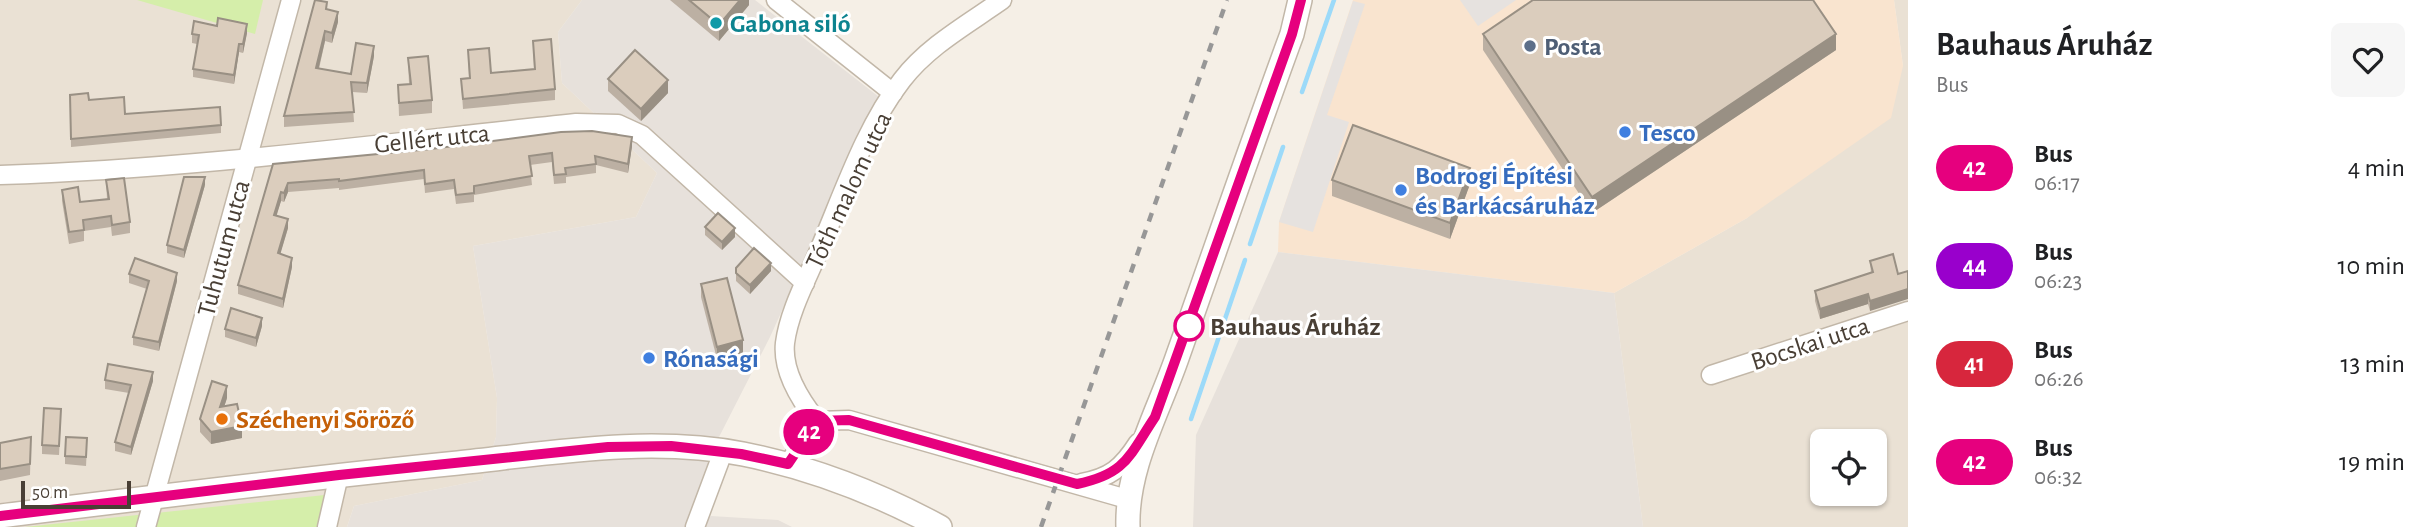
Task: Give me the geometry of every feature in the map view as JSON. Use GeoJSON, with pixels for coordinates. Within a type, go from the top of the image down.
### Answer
{"type":"FeatureCollection","features":[{"type":"Feature","properties":{"kind":"street","name":"Tuhutum utca"},"geometry":{"type":"LineString","coordinates":[[146,527],[291,0]]}},
{"type":"Feature","properties":{"kind":"street"},"geometry":{"type":"LineString","coordinates":[[776,0],[893,93]]}},
{"type":"Feature","properties":{"kind":"street","name":"Tóth malom utca"},"geometry":{"type":"LineString","coordinates":[[817,421],[803,403],[791,377],[785,345],[805,282],[851,176],[893,93],[922,59],[1002,0]]}},
{"type":"Feature","properties":{"kind":"street"},"geometry":{"type":"LineString","coordinates":[[1128,527],[1127,499],[1292,34],[1300,0]]}},
{"type":"Feature","properties":{"kind":"street","name":"Gellért utca"},"geometry":{"type":"LineString","coordinates":[[0,175],[86,172],[248,158],[576,123],[618,124],[642,135],[805,282]]}},
{"type":"Feature","properties":{"kind":"street","name":"Bocskai utca"},"geometry":{"type":"LineString","coordinates":[[1711,375],[1908,311]]}},
{"type":"Feature","properties":{"kind":"street"},"geometry":{"type":"LineString","coordinates":[[1077,484],[1103,479],[1119,468],[1155,417]]}},
{"type":"Feature","properties":{"kind":"street"},"geometry":{"type":"LineString","coordinates":[[788,464],[817,421],[849,420],[1127,499]]}},
{"type":"Feature","properties":{"kind":"street"},"geometry":{"type":"LineString","coordinates":[[0,516],[339,475],[608,447],[671,446],[723,452],[830,475],[940,527]]}},
{"type":"Feature","properties":{"kind":"street"},"geometry":{"type":"LineString","coordinates":[[695,527],[723,452]]}},
{"type":"Feature","properties":{"kind":"street"},"geometry":{"type":"LineString","coordinates":[[327,527],[339,475]]}},
{"type":"Feature","properties":{"kind":"shaded area"},"geometry":{"type":"Polygon","coordinates":[[[0,0],[582,0],[558,32],[562,83],[657,173],[636,217],[473,246],[497,398],[496,437],[482,480],[354,506],[347,527],[0,527],[0,0]]]}},
{"type":"Feature","properties":{"kind":"shaded area"},"geometry":{"type":"Polygon","coordinates":[[[582,0],[755,0],[879,97],[770,337],[719,437],[688,527],[347,527],[354,506],[482,480],[496,437],[497,398],[473,246],[636,217],[657,173],[562,83],[558,32],[582,0]]]}},
{"type":"Feature","properties":{"kind":"shaded area"},"geometry":{"type":"Polygon","coordinates":[[[1353,0],[1894,0],[1903,66],[1891,118],[1747,218],[1614,293],[1278,252],[1279,222],[1353,0]]]}},
{"type":"Feature","properties":{"kind":"shaded area"},"geometry":{"type":"Polygon","coordinates":[[[1460,0],[1516,0],[1478,26],[1460,0]]]}},
{"type":"Feature","properties":{"kind":"shaded area"},"geometry":{"type":"Polygon","coordinates":[[[1894,0],[1908,0],[1908,527],[1643,527],[1614,293],[1747,218],[1903,66],[1894,0]]]}},
{"type":"Feature","properties":{"kind":"shaded area"},"geometry":{"type":"Polygon","coordinates":[[[1353,1],[1365,4],[1327,115],[1349,122],[1313,232],[1279,222],[1353,1]]]}},
{"type":"Feature","properties":{"kind":"shaded area"},"geometry":{"type":"Polygon","coordinates":[[[1278,252],[1614,293],[1643,527],[1193,527],[1196,435],[1278,252]]]}},
{"type":"Feature","properties":{"kind":"shaded area"},"geometry":{"type":"Polygon","coordinates":[[[711,516],[778,520],[792,527],[696,527],[711,516]]]}},
{"type":"Feature","properties":{"kind":"green space"},"geometry":{"type":"Polygon","coordinates":[[[137,0],[263,0],[255,34],[137,0]]]}},
{"type":"Feature","properties":{"kind":"green space"},"geometry":{"type":"Polygon","coordinates":[[[334,494],[327,527],[25,527],[334,494]]]}},
{"type":"Feature","properties":{"kind":"building"},"geometry":{"type":"Polygon","coordinates":[[[315,0],[327,2],[326,9],[338,12],[332,33],[325,31],[316,68],[351,74],[356,43],[374,46],[367,83],[351,82],[354,112],[284,116],[315,0]]]}},
{"type":"Feature","properties":{"kind":"building"},"geometry":{"type":"Polygon","coordinates":[[[689,0],[740,0],[719,25],[689,0]]]}},
{"type":"Feature","properties":{"kind":"building","name":"Tesco"},"geometry":{"type":"Polygon","coordinates":[[[1533,0],[1813,0],[1836,34],[1592,197],[1483,34],[1533,0]]]}},
{"type":"Feature","properties":{"kind":"building"},"geometry":{"type":"Polygon","coordinates":[[[218,18],[247,24],[243,44],[239,44],[234,75],[193,69],[199,35],[192,34],[194,21],[217,26],[218,18]]]}},
{"type":"Feature","properties":{"kind":"building"},"geometry":{"type":"Polygon","coordinates":[[[551,39],[555,89],[463,99],[461,79],[470,78],[468,50],[489,48],[491,73],[535,69],[533,41],[551,39]]]}},
{"type":"Feature","properties":{"kind":"building"},"geometry":{"type":"Polygon","coordinates":[[[635,50],[668,80],[641,109],[608,79],[635,50]]]}},
{"type":"Feature","properties":{"kind":"building"},"geometry":{"type":"Polygon","coordinates":[[[428,56],[432,100],[399,103],[398,85],[411,84],[408,58],[428,56]]]}},
{"type":"Feature","properties":{"kind":"building"},"geometry":{"type":"Polygon","coordinates":[[[88,93],[89,100],[124,97],[125,114],[220,107],[221,125],[71,139],[70,95],[88,93]]]}},
{"type":"Feature","properties":{"kind":"building","name":"Bodrogi Építési és Barkácsáruház"},"geometry":{"type":"Polygon","coordinates":[[[1353,125],[1470,168],[1450,223],[1332,180],[1353,125]]]}},
{"type":"Feature","properties":{"kind":"building"},"geometry":{"type":"Polygon","coordinates":[[[592,131],[632,137],[628,164],[595,156],[596,164],[565,168],[566,174],[554,175],[552,153],[529,156],[532,176],[474,186],[474,193],[456,195],[454,180],[425,184],[424,170],[339,181],[288,183],[284,193],[281,192],[274,215],[288,219],[278,253],[292,258],[283,299],[238,285],[273,164],[431,149],[561,132],[592,131]]]}},
{"type":"Feature","properties":{"kind":"building"},"geometry":{"type":"Polygon","coordinates":[[[184,177],[205,177],[184,250],[167,245],[184,177]]]}},
{"type":"Feature","properties":{"kind":"building"},"geometry":{"type":"Polygon","coordinates":[[[124,178],[130,222],[112,225],[111,216],[83,220],[84,230],[69,232],[62,190],[78,187],[80,202],[109,199],[106,180],[124,178]]]}},
{"type":"Feature","properties":{"kind":"building"},"geometry":{"type":"Polygon","coordinates":[[[718,213],[735,228],[722,242],[705,227],[718,213]]]}},
{"type":"Feature","properties":{"kind":"building"},"geometry":{"type":"Polygon","coordinates":[[[754,248],[771,263],[750,285],[736,273],[736,268],[754,248]]]}},
{"type":"Feature","properties":{"kind":"building"},"geometry":{"type":"Polygon","coordinates":[[[1893,254],[1898,274],[1908,271],[1908,289],[1870,301],[1868,294],[1820,309],[1815,291],[1873,272],[1870,261],[1893,254]]]}},
{"type":"Feature","properties":{"kind":"building"},"geometry":{"type":"Polygon","coordinates":[[[135,258],[177,273],[159,342],[133,337],[149,281],[129,274],[135,258]]]}},
{"type":"Feature","properties":{"kind":"building"},"geometry":{"type":"Polygon","coordinates":[[[727,278],[743,340],[717,347],[701,284],[727,278]]]}},
{"type":"Feature","properties":{"kind":"building"},"geometry":{"type":"Polygon","coordinates":[[[231,308],[262,318],[256,338],[225,329],[231,308]]]}},
{"type":"Feature","properties":{"kind":"building"},"geometry":{"type":"Polygon","coordinates":[[[108,364],[153,372],[131,447],[115,442],[131,385],[105,380],[108,364]]]}},
{"type":"Feature","properties":{"kind":"building"},"geometry":{"type":"Polygon","coordinates":[[[212,381],[227,386],[220,407],[237,404],[242,426],[211,432],[200,419],[212,381]]]}},
{"type":"Feature","properties":{"kind":"building"},"geometry":{"type":"Polygon","coordinates":[[[44,408],[61,409],[59,446],[42,445],[44,408]]]}},
{"type":"Feature","properties":{"kind":"building"},"geometry":{"type":"Polygon","coordinates":[[[31,437],[30,464],[0,469],[0,443],[31,437]]]}},
{"type":"Feature","properties":{"kind":"building"},"geometry":{"type":"Polygon","coordinates":[[[66,437],[87,438],[86,457],[65,456],[66,437]]]}},
{"type":"Feature","properties":{"kind":"waterway"},"geometry":{"type":"LineString","coordinates":[[1302,92],[1334,0]]}},
{"type":"Feature","properties":{"kind":"waterway"},"geometry":{"type":"LineString","coordinates":[[1250,244],[1283,147]]}},
{"type":"Feature","properties":{"kind":"waterway"},"geometry":{"type":"LineString","coordinates":[[1191,419],[1245,260]]}},
{"type":"Feature","properties":{"kind":"railway"},"geometry":{"type":"LineString","coordinates":[[1041,527],[1227,0]]}},
{"type":"Feature","properties":{"kind":"bus line","name":"42"},"geometry":{"type":"LineString","coordinates":[[0,516],[339,475],[608,447],[671,446],[741,454],[788,464],[817,421],[849,420],[1077,484],[1103,479],[1125,463],[1155,417],[1292,34],[1301,0]]}},
{"type":"Feature","properties":{"kind":"place","name":"Gabona siló"},"geometry":{"type":"Point","coordinates":[716,23]}},
{"type":"Feature","properties":{"kind":"place","name":"Posta"},"geometry":{"type":"Point","coordinates":[1530,46]}},
{"type":"Feature","properties":{"kind":"place","name":"Tesco"},"geometry":{"type":"Point","coordinates":[1625,132]}},
{"type":"Feature","properties":{"kind":"place","name":"Bodrogi Építési és Barkácsáruház"},"geometry":{"type":"Point","coordinates":[1401,190]}},
{"type":"Feature","properties":{"kind":"place","name":"Bauhaus Áruház"},"geometry":{"type":"Point","coordinates":[1189,326]}},
{"type":"Feature","properties":{"kind":"place","name":"Rónasági"},"geometry":{"type":"Point","coordinates":[649,358]}},
{"type":"Feature","properties":{"kind":"place","name":"Széchenyi Söröző"},"geometry":{"type":"Point","coordinates":[222,419]}}]}
